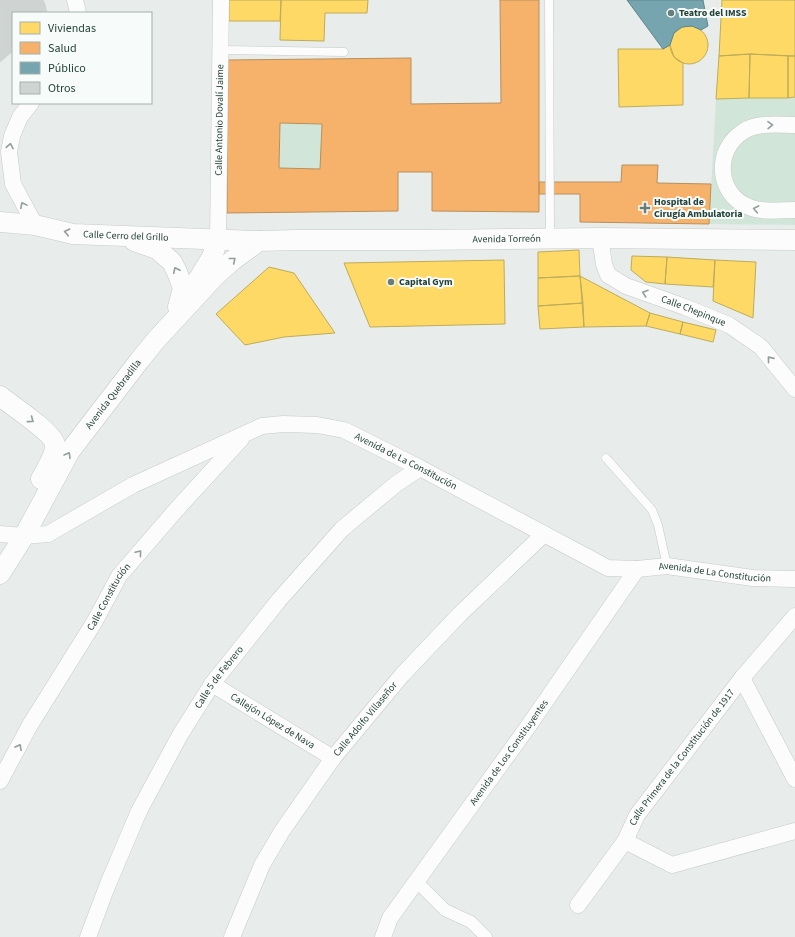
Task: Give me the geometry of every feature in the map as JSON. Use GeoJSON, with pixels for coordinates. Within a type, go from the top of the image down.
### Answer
{"type":"FeatureCollection","features":[{"type":"Feature","properties":{"kind":"street"},"geometry":{"type":"LineString","coordinates":[[75,0],[78,12]]}},
{"type":"Feature","properties":{"kind":"street","name":"Calle Antonio Dovalí Jaime"},"geometry":{"type":"LineString","coordinates":[[218,239],[221,0]]}},
{"type":"Feature","properties":{"kind":"street"},"geometry":{"type":"LineString","coordinates":[[30,104],[20,117],[12,136],[5,167],[35,225]]}},
{"type":"Feature","properties":{"kind":"street"},"geometry":{"type":"LineString","coordinates":[[795,125],[760,125],[744,130],[734,138],[727,148],[722,162],[722,169],[724,181],[729,190],[737,200],[749,208],[760,210],[795,210]]}},
{"type":"Feature","properties":{"kind":"street","name":"Calle Cerro del Grillo"},"geometry":{"type":"LineString","coordinates":[[0,222],[35,225],[73,234],[218,239]]}},
{"type":"Feature","properties":{"kind":"street"},"geometry":{"type":"LineString","coordinates":[[122,236],[156,249],[172,262],[182,288],[178,307]]}},
{"type":"Feature","properties":{"kind":"street","name":"Avenida Torreón"},"geometry":{"type":"LineString","coordinates":[[218,239],[259,241],[600,238],[795,240]]}},
{"type":"Feature","properties":{"kind":"street","name":"Calle Chepinque"},"geometry":{"type":"LineString","coordinates":[[600,238],[604,264],[608,275],[626,286],[685,307],[729,325],[760,347],[795,389]]}},
{"type":"Feature","properties":{"kind":"street"},"geometry":{"type":"LineString","coordinates":[[156,340],[201,276],[212,258],[218,239]]}},
{"type":"Feature","properties":{"kind":"street","name":"Avenida Quebradilla"},"geometry":{"type":"LineString","coordinates":[[9,538],[70,451],[156,340],[216,275],[233,260],[259,241]]}},
{"type":"Feature","properties":{"kind":"street","name":"Avenida Quebradilla"},"geometry":{"type":"LineString","coordinates":[[0,396],[46,431],[54,440],[55,445],[49,462],[9,538],[0,574]]}},
{"type":"Feature","properties":{"kind":"street","name":"Avenida de La Constitución"},"geometry":{"type":"LineString","coordinates":[[9,538],[48,534],[133,485],[262,426],[283,424],[317,425],[344,430],[420,468],[608,568],[667,566],[753,578],[795,579]]}},
{"type":"Feature","properties":{"kind":"street","name":"Calle Constitución"},"geometry":{"type":"LineString","coordinates":[[0,781],[30,725],[95,621],[119,576],[245,433]]}},
{"type":"Feature","properties":{"kind":"street","name":"Calle 5 de Febrero"},"geometry":{"type":"LineString","coordinates":[[88,937],[108,884],[139,811],[180,735],[212,684],[279,600],[342,529],[396,484],[420,468]]}},
{"type":"Feature","properties":{"kind":"street","name":"Calle Adolfo Villaseñor"},"geometry":{"type":"LineString","coordinates":[[232,937],[262,865],[286,825],[332,758],[402,675],[454,619],[544,534]]}},
{"type":"Feature","properties":{"kind":"street","name":"Avenida de Los Constituyentes"},"geometry":{"type":"LineString","coordinates":[[383,937],[390,918],[527,728],[637,568]]}},
{"type":"Feature","properties":{"kind":"street","name":"Calle Primera de la Constitución de 1917"},"geometry":{"type":"LineString","coordinates":[[578,905],[625,840],[637,814],[742,678],[795,616]]}},
{"type":"Feature","properties":{"kind":"street"},"geometry":{"type":"LineString","coordinates":[[742,678],[795,778]]}},
{"type":"Feature","properties":{"kind":"street","name":"Callejón López de Nava"},"geometry":{"type":"LineString","coordinates":[[212,684],[332,758]]}},
{"type":"Feature","properties":{"kind":"street"},"geometry":{"type":"LineString","coordinates":[[625,840],[672,865],[795,831]]}},
{"type":"Feature","properties":{"kind":"street"},"geometry":{"type":"LineString","coordinates":[[416,881],[445,910],[471,922],[486,937]]}},
{"type":"Feature","properties":{"kind":"lane"},"geometry":{"type":"LineString","coordinates":[[550,0],[550,239]]}},
{"type":"Feature","properties":{"kind":"lane"},"geometry":{"type":"LineString","coordinates":[[220,50],[344,52]]}},
{"type":"Feature","properties":{"kind":"lane"},"geometry":{"type":"LineString","coordinates":[[606,458],[652,510],[658,525],[667,566]]}},
{"type":"Feature","properties":{"kind":"green space"},"geometry":{"type":"Polygon","coordinates":[[[795,97],[795,225],[709,224],[716,99],[795,97]]]}},
{"type":"Feature","properties":{"kind":"green space"},"geometry":{"type":"Polygon","coordinates":[[[280,123],[322,124],[320,169],[279,168],[280,123]]]}},
{"type":"Feature","properties":{"kind":"building: Viviendas"},"geometry":{"type":"Polygon","coordinates":[[[229,0],[281,0],[280,21],[229,21],[229,0]]]}},
{"type":"Feature","properties":{"kind":"building: Viviendas"},"geometry":{"type":"Polygon","coordinates":[[[281,0],[368,0],[367,13],[325,13],[324,41],[280,40],[281,0]]]}},
{"type":"Feature","properties":{"kind":"building: Viviendas"},"geometry":{"type":"Polygon","coordinates":[[[722,0],[795,0],[795,56],[750,54],[719,56],[722,0]]]}},
{"type":"Feature","properties":{"kind":"building: Viviendas"},"geometry":{"type":"Polygon","coordinates":[[[689,26],[699,29],[705,35],[708,45],[705,55],[699,61],[689,64],[679,61],[673,55],[670,45],[673,35],[679,29],[689,26]]]}},
{"type":"Feature","properties":{"kind":"building: Viviendas"},"geometry":{"type":"Polygon","coordinates":[[[670,45],[674,57],[683,63],[683,105],[619,107],[618,49],[663,49],[670,45]]]}},
{"type":"Feature","properties":{"kind":"building: Viviendas"},"geometry":{"type":"Polygon","coordinates":[[[750,54],[749,98],[716,99],[719,56],[750,54]]]}},
{"type":"Feature","properties":{"kind":"building: Viviendas"},"geometry":{"type":"Polygon","coordinates":[[[750,54],[788,56],[788,98],[749,98],[750,54]]]}},
{"type":"Feature","properties":{"kind":"building: Viviendas"},"geometry":{"type":"Polygon","coordinates":[[[788,56],[795,56],[795,97],[788,98],[788,56]]]}},
{"type":"Feature","properties":{"kind":"building: Viviendas"},"geometry":{"type":"Polygon","coordinates":[[[579,250],[580,276],[538,278],[538,252],[579,250]]]}},
{"type":"Feature","properties":{"kind":"building: Viviendas"},"geometry":{"type":"Polygon","coordinates":[[[632,256],[667,257],[665,284],[646,282],[631,270],[632,256]]]}},
{"type":"Feature","properties":{"kind":"building: Viviendas"},"geometry":{"type":"Polygon","coordinates":[[[667,257],[715,260],[713,287],[665,284],[667,257]]]}},
{"type":"Feature","properties":{"kind":"building: Viviendas"},"geometry":{"type":"Polygon","coordinates":[[[504,260],[505,324],[370,327],[344,263],[504,260]]]}},
{"type":"Feature","properties":{"kind":"building: Viviendas"},"geometry":{"type":"Polygon","coordinates":[[[715,260],[756,262],[753,318],[713,301],[715,260]]]}},
{"type":"Feature","properties":{"kind":"building: Viviendas"},"geometry":{"type":"Polygon","coordinates":[[[269,267],[294,273],[335,333],[284,337],[245,345],[216,314],[269,267]]]}},
{"type":"Feature","properties":{"kind":"building: Viviendas"},"geometry":{"type":"Polygon","coordinates":[[[580,276],[583,303],[538,306],[538,278],[580,276]]]}},
{"type":"Feature","properties":{"kind":"building: Viviendas"},"geometry":{"type":"Polygon","coordinates":[[[580,276],[650,313],[646,326],[584,327],[580,276]]]}},
{"type":"Feature","properties":{"kind":"building: Viviendas"},"geometry":{"type":"Polygon","coordinates":[[[583,303],[584,327],[540,329],[538,306],[583,303]]]}},
{"type":"Feature","properties":{"kind":"building: Viviendas"},"geometry":{"type":"Polygon","coordinates":[[[650,313],[683,322],[680,334],[646,326],[650,313]]]}},
{"type":"Feature","properties":{"kind":"building: Viviendas"},"geometry":{"type":"Polygon","coordinates":[[[683,322],[716,330],[713,342],[680,334],[683,322]]]}},
{"type":"Feature","properties":{"kind":"building: Salud"},"geometry":{"type":"Polygon","coordinates":[[[500,0],[539,0],[539,212],[432,211],[432,172],[398,172],[398,211],[227,213],[228,60],[411,58],[411,104],[501,103],[500,0]],[[280,123],[279,168],[320,169],[322,124],[280,123]]]}},
{"type":"Feature","properties":{"kind":"building: Salud","name":"Hospital de Cirugía Ambulatoria"},"geometry":{"type":"Polygon","coordinates":[[[622,165],[658,165],[657,183],[711,184],[709,224],[580,222],[580,194],[539,194],[539,182],[621,182],[622,165]]]}},
{"type":"Feature","properties":{"kind":"building: Público","name":"Teatro del IMSS"},"geometry":{"type":"Polygon","coordinates":[[[627,0],[703,0],[708,26],[701,30],[692,26],[682,27],[674,33],[670,45],[663,49],[627,0]]]}},
{"type":"Feature","properties":{"kind":"building: Otros"},"geometry":{"type":"Polygon","coordinates":[[[0,0],[43,0],[47,12],[12,12],[12,52],[0,62],[0,0]]]}},
{"type":"Feature","properties":{"kind":"place","name":"Teatro del IMSS"},"geometry":{"type":"Point","coordinates":[671,13]}},
{"type":"Feature","properties":{"kind":"place","name":"Hospital de Cirugía Ambulatoria"},"geometry":{"type":"Point","coordinates":[645,208]}},
{"type":"Feature","properties":{"kind":"place","name":"Capital Gym"},"geometry":{"type":"Point","coordinates":[391,282]}}]}
